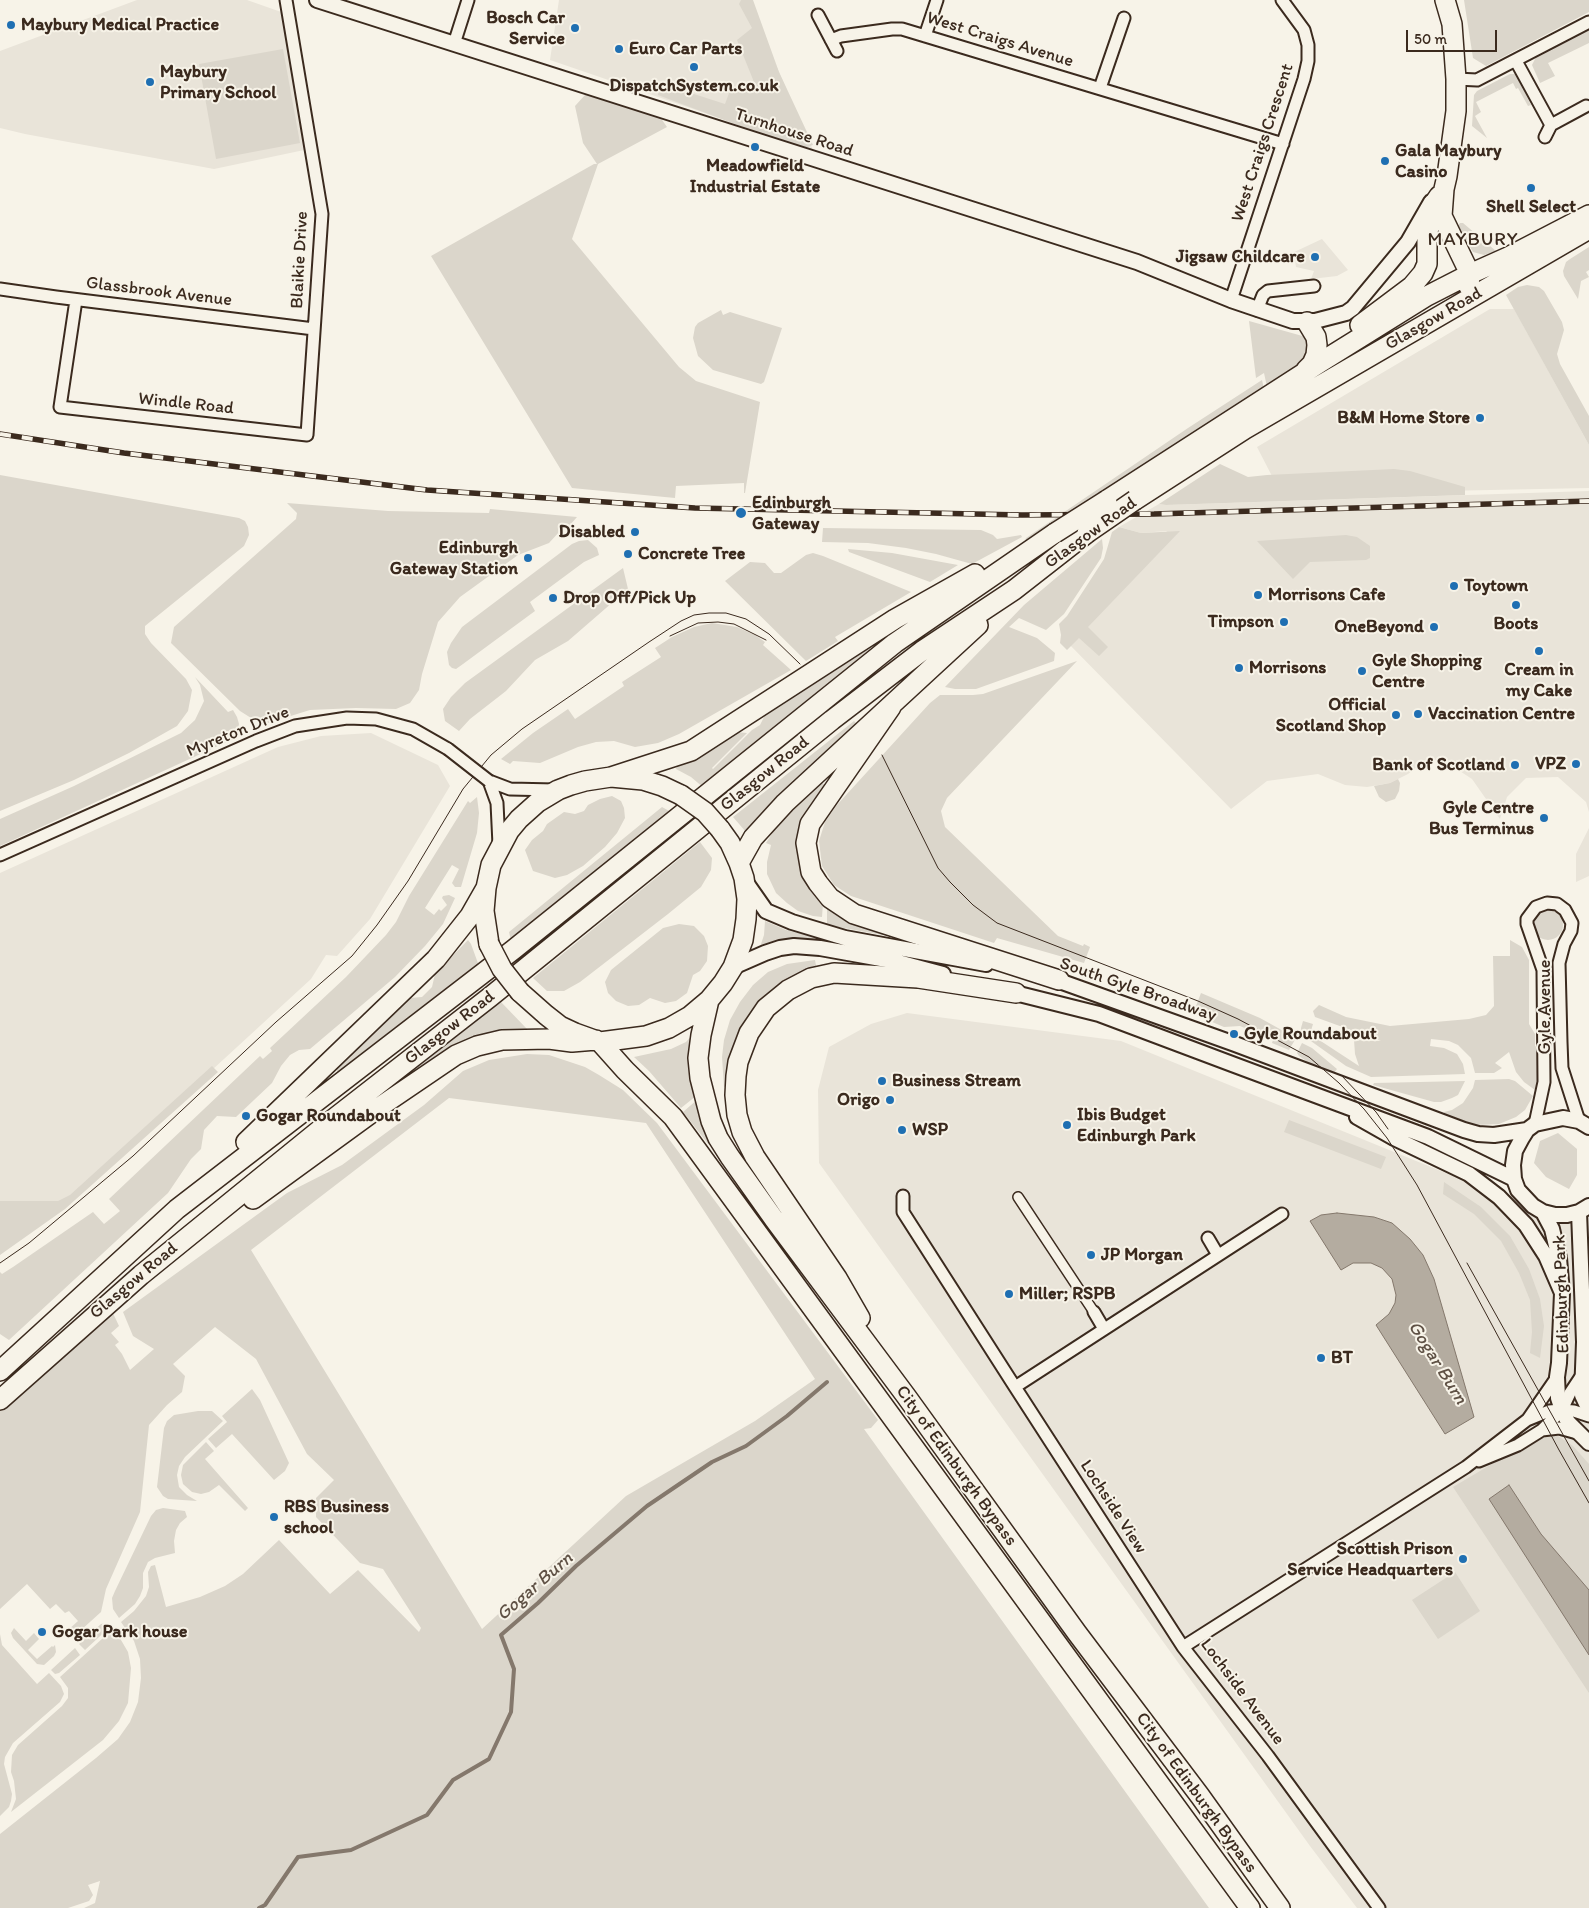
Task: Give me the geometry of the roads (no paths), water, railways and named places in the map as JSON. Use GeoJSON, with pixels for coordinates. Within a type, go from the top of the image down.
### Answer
{"type":"FeatureCollection","features":[{"type":"Feature","properties":{"kind":"main road"},"geometry":{"type":"LineString","coordinates":[[1445,0],[1452,24],[1456,79],[1453,136],[1444,189],[1442,216],[1451,233],[1464,287]]}},
{"type":"Feature","properties":{"kind":"main road"},"geometry":{"type":"LineString","coordinates":[[1333,355],[1342,339],[1412,286],[1423,273],[1427,264],[1427,246],[1433,206],[1444,189]]}},
{"type":"Feature","properties":{"kind":"main road","name":"Glasgow Road"},"geometry":{"type":"LineString","coordinates":[[0,1400],[140,1274],[327,1124],[490,997],[832,720],[922,651],[1014,590],[1088,532],[1135,500],[1508,257],[1589,215]]}},
{"type":"Feature","properties":{"kind":"main road","name":"Glasgow Road"},"geometry":{"type":"LineString","coordinates":[[0,1371],[176,1209],[513,950],[895,643],[1047,538],[1427,296],[1464,287],[1489,287],[1589,229]]}},
{"type":"Feature","properties":{"kind":"main road"},"geometry":{"type":"LineString","coordinates":[[1427,246],[1444,275],[1464,287]]}},
{"type":"Feature","properties":{"kind":"main road"},"geometry":{"type":"LineString","coordinates":[[1302,374],[1312,364],[1316,355],[1316,337],[1307,322]]}},
{"type":"Feature","properties":{"kind":"main road"},"geometry":{"type":"LineString","coordinates":[[598,1041],[560,1026],[520,992],[502,969],[489,944],[484,911],[491,865],[500,847],[519,819],[538,802],[558,790],[585,781],[611,777],[691,751],[895,620],[977,573],[1047,538]]}},
{"type":"Feature","properties":{"kind":"main road"},"geometry":{"type":"LineString","coordinates":[[741,871],[753,838],[786,803],[891,707],[1014,590]]}},
{"type":"Feature","properties":{"kind":"main road"},"geometry":{"type":"LineString","coordinates":[[891,707],[810,824],[806,843],[811,872],[818,884],[830,898],[854,914],[1059,980]]}},
{"type":"Feature","properties":{"kind":"main road"},"geometry":{"type":"LineString","coordinates":[[62,1343],[226,1219],[378,1108],[456,1055],[477,1046],[502,1040],[598,1041],[646,1036],[669,1028],[690,1016],[709,1000],[723,984],[733,967],[743,940],[746,919],[747,899],[741,871],[730,843],[705,812],[681,795],[643,780],[611,777]]}},
{"type":"Feature","properties":{"kind":"main road"},"geometry":{"type":"LineString","coordinates":[[176,1209],[436,959],[470,916],[486,888]]}},
{"type":"Feature","properties":{"kind":"main road"},"geometry":{"type":"LineString","coordinates":[[906,1396],[837,1278],[748,1145],[737,1115],[735,1095],[738,1062],[749,1033],[766,1008],[788,990],[821,975],[834,973],[918,978],[1016,993]]}},
{"type":"Feature","properties":{"kind":"main road","name":"City of Edinburgh Bypass"},"geometry":{"type":"LineString","coordinates":[[709,1000],[698,1058],[705,1101],[718,1138],[774,1219],[906,1396],[1077,1633],[1200,1796],[1280,1908]]}},
{"type":"Feature","properties":{"kind":"main road","name":"City of Edinburgh Bypass"},"geometry":{"type":"LineString","coordinates":[[598,1041],[673,1117],[1249,1908]]}},
{"type":"Feature","properties":{"kind":"street","name":"Blaikie Drive"},"geometry":{"type":"LineString","coordinates":[[286,0],[322,214],[307,435]]}},
{"type":"Feature","properties":{"kind":"street","name":"Turnhouse Road"},"geometry":{"type":"LineString","coordinates":[[317,0],[1137,262],[1257,310],[1293,321],[1307,322],[1324,319],[1353,308],[1408,242],[1428,204],[1444,189]]}},
{"type":"Feature","properties":{"kind":"street"},"geometry":{"type":"LineString","coordinates":[[454,44],[468,0]]}},
{"type":"Feature","properties":{"kind":"street"},"geometry":{"type":"LineString","coordinates":[[925,36],[937,0]]}},
{"type":"Feature","properties":{"kind":"street","name":"West Craigs Crescent"},"geometry":{"type":"LineString","coordinates":[[1231,300],[1304,79],[1308,61],[1308,45],[1304,30],[1282,0]]}},
{"type":"Feature","properties":{"kind":"street"},"geometry":{"type":"LineString","coordinates":[[818,15],[837,51]]}},
{"type":"Feature","properties":{"kind":"street"},"geometry":{"type":"LineString","coordinates":[[1100,88],[1124,18]]}},
{"type":"Feature","properties":{"kind":"street"},"geometry":{"type":"LineString","coordinates":[[1456,79],[1476,80],[1589,22]]}},
{"type":"Feature","properties":{"kind":"street","name":"West Craigs Avenue"},"geometry":{"type":"LineString","coordinates":[[831,40],[841,36],[902,29],[1283,144]]}},
{"type":"Feature","properties":{"kind":"street"},"geometry":{"type":"LineString","coordinates":[[1516,61],[1551,125]]}},
{"type":"Feature","properties":{"kind":"street"},"geometry":{"type":"LineString","coordinates":[[1545,137],[1551,125],[1586,106]]}},
{"type":"Feature","properties":{"kind":"street"},"geometry":{"type":"LineString","coordinates":[[1408,242],[1427,246],[1451,233]]}},
{"type":"Feature","properties":{"kind":"street"},"geometry":{"type":"LineString","coordinates":[[1257,310],[1262,295],[1268,291],[1314,286]]}},
{"type":"Feature","properties":{"kind":"street","name":"Glassbrook Avenue"},"geometry":{"type":"LineString","coordinates":[[0,289],[314,329]]}},
{"type":"Feature","properties":{"kind":"street","name":"Windle Road"},"geometry":{"type":"LineString","coordinates":[[76,300],[60,407],[307,435]]}},
{"type":"Feature","properties":{"kind":"street","name":"Myreton Drive"},"geometry":{"type":"LineString","coordinates":[[0,855],[256,741],[295,726],[347,718],[376,719],[413,729],[448,749],[488,781],[510,789],[558,790]]}},
{"type":"Feature","properties":{"kind":"street"},"geometry":{"type":"LineString","coordinates":[[488,781],[496,803],[500,847]]}},
{"type":"Feature","properties":{"kind":"street","name":"South Gyle Broadway"},"geometry":{"type":"LineString","coordinates":[[741,871],[766,911],[807,927],[845,938],[967,960],[1059,980],[1464,1130],[1478,1134],[1494,1135],[1563,1118],[1584,1124]]}},
{"type":"Feature","properties":{"kind":"street","name":"Gyle Avenue"},"geometry":{"type":"LineString","coordinates":[[1531,1127],[1544,1082],[1543,970],[1527,924],[1527,918],[1536,907],[1547,903],[1557,904],[1565,910],[1572,923],[1571,931],[1564,944],[1559,963],[1562,1068],[1584,1124]]}},
{"type":"Feature","properties":{"kind":"street","name":"South Gyle Broadway"},"geometry":{"type":"LineString","coordinates":[[733,967],[780,948],[794,946],[820,948],[898,962],[1099,1014],[1428,1137],[1514,1179]]}},
{"type":"Feature","properties":{"kind":"street"},"geometry":{"type":"LineString","coordinates":[[1327,1100],[1394,1138],[1469,1174],[1499,1197],[1526,1225],[1546,1256],[1562,1293]]}},
{"type":"Feature","properties":{"kind":"street"},"geometry":{"type":"LineString","coordinates":[[1531,1127],[1515,1151],[1514,1179],[1518,1190],[1525,1199],[1543,1212],[1567,1215],[1584,1209]]}},
{"type":"Feature","properties":{"kind":"street","name":"Lochside View"},"geometry":{"type":"LineString","coordinates":[[903,1196],[903,1212],[1183,1647]]}},
{"type":"Feature","properties":{"kind":"street"},"geometry":{"type":"LineString","coordinates":[[1018,1197],[1104,1329]]}},
{"type":"Feature","properties":{"kind":"street","name":"Edinburgh Park"},"geometry":{"type":"LineString","coordinates":[[1584,1209],[1582,1395],[1589,1410]]}},
{"type":"Feature","properties":{"kind":"street","name":"Edinburgh Park"},"geometry":{"type":"LineString","coordinates":[[1527,1420],[1557,1377],[1560,1363],[1562,1293],[1559,1258],[1552,1228],[1543,1212]]}},
{"type":"Feature","properties":{"kind":"street"},"geometry":{"type":"LineString","coordinates":[[1015,1387],[1282,1214]]}},
{"type":"Feature","properties":{"kind":"street"},"geometry":{"type":"LineString","coordinates":[[1208,1238],[1218,1254]]}},
{"type":"Feature","properties":{"kind":"street","name":"Lochside Avenue"},"geometry":{"type":"LineString","coordinates":[[1466,1467],[1518,1445],[1542,1430],[1562,1410],[1570,1392],[1582,1375]]}},
{"type":"Feature","properties":{"kind":"street"},"geometry":{"type":"LineString","coordinates":[[1557,1377],[1558,1398],[1562,1410],[1568,1422],[1589,1443]]}},
{"type":"Feature","properties":{"kind":"street","name":"Lochside Avenue"},"geometry":{"type":"LineString","coordinates":[[1379,1908],[1274,1763],[1183,1647],[1466,1467],[1527,1420],[1549,1412],[1562,1410],[1574,1411],[1589,1416]]}},
{"type":"Feature","properties":{"kind":"street"},"geometry":{"type":"LineString","coordinates":[[1542,1430],[1559,1428],[1577,1433]]}},
{"type":"Feature","properties":{"kind":"water"},"geometry":{"type":"Polygon","coordinates":[[[1337,1213],[1374,1217],[1392,1223],[1410,1239],[1423,1255],[1434,1279],[1474,1417],[1445,1434],[1376,1325],[1389,1314],[1395,1303],[1396,1295],[1392,1279],[1382,1268],[1371,1263],[1353,1263],[1341,1270],[1310,1221],[1321,1215],[1337,1213]]]}},
{"type":"Feature","properties":{"kind":"water"},"geometry":{"type":"Polygon","coordinates":[[[1509,1485],[1541,1534],[1589,1590],[1589,1655],[1489,1499],[1509,1485]]]}},
{"type":"Feature","properties":{"kind":"waterway","name":"Gogar Burn"},"geometry":{"type":"LineString","coordinates":[[259,1908],[265,1905],[298,1857],[351,1850],[427,1815],[453,1780],[489,1759],[511,1712],[514,1669],[501,1635],[538,1603],[576,1566],[647,1506],[712,1462],[746,1446],[787,1416],[827,1382]]}},
{"type":"Feature","properties":{"kind":"tram line"},"geometry":{"type":"LineString","coordinates":[[0,1263],[29,1243],[133,1156],[276,1022],[352,956],[408,881],[463,789],[491,755],[522,729],[649,642],[681,621],[694,615],[726,613],[746,619],[769,634],[800,664]]}},
{"type":"Feature","properties":{"kind":"tram line"},"geometry":{"type":"LineString","coordinates":[[670,636],[698,623],[718,622],[734,624],[766,640]]}},
{"type":"Feature","properties":{"kind":"tram line"},"geometry":{"type":"LineString","coordinates":[[882,755],[938,868],[973,905],[997,923],[1198,1001],[1238,1019],[1309,1057],[1339,1083],[1364,1109],[1387,1138],[1417,1185],[1589,1503]]}},
{"type":"Feature","properties":{"kind":"tram line"},"geometry":{"type":"LineString","coordinates":[[1341,1075],[1376,1112],[1388,1129]]}},
{"type":"Feature","properties":{"kind":"tram line"},"geometry":{"type":"LineString","coordinates":[[1467,1263],[1589,1481]]}},
{"type":"Feature","properties":{"kind":"railway"},"geometry":{"type":"LineString","coordinates":[[0,434],[124,453],[427,490],[695,508],[1022,515],[1154,514],[1589,501]]}},
{"type":"Feature","properties":{"kind":"place","name":"Maybury Medical Practice"},"geometry":{"type":"Point","coordinates":[11,25]}},
{"type":"Feature","properties":{"kind":"place","name":"Bosch Car Service"},"geometry":{"type":"Point","coordinates":[575,28]}},
{"type":"Feature","properties":{"kind":"place","name":"Euro Car Parts"},"geometry":{"type":"Point","coordinates":[619,49]}},
{"type":"Feature","properties":{"kind":"place","name":"DispatchSystem.co.uk"},"geometry":{"type":"Point","coordinates":[694,67]}},
{"type":"Feature","properties":{"kind":"place","name":"Maybury Primary School"},"geometry":{"type":"Point","coordinates":[150,82]}},
{"type":"Feature","properties":{"kind":"place","name":"Meadowfield Industrial Estate"},"geometry":{"type":"Point","coordinates":[755,147]}},
{"type":"Feature","properties":{"kind":"place","name":"Gala Maybury Casino"},"geometry":{"type":"Point","coordinates":[1385,161]}},
{"type":"Feature","properties":{"kind":"place","name":"Shell Select"},"geometry":{"type":"Point","coordinates":[1531,188]}},
{"type":"Feature","properties":{"kind":"place","name":"Jigsaw Childcare"},"geometry":{"type":"Point","coordinates":[1315,257]}},
{"type":"Feature","properties":{"kind":"place","name":"B&M Home Store"},"geometry":{"type":"Point","coordinates":[1480,418]}},
{"type":"Feature","properties":{"kind":"place","name":"Edinburgh Gateway"},"geometry":{"type":"Point","coordinates":[741,513]}},
{"type":"Feature","properties":{"kind":"place","name":"Disabled"},"geometry":{"type":"Point","coordinates":[635,532]}},
{"type":"Feature","properties":{"kind":"place","name":"Concrete Tree"},"geometry":{"type":"Point","coordinates":[628,554]}},
{"type":"Feature","properties":{"kind":"place","name":"Edinburgh Gateway Station"},"geometry":{"type":"Point","coordinates":[528,558]}},
{"type":"Feature","properties":{"kind":"place","name":"Toytown"},"geometry":{"type":"Point","coordinates":[1454,586]}},
{"type":"Feature","properties":{"kind":"place","name":"Morrisons Cafe"},"geometry":{"type":"Point","coordinates":[1258,595]}},
{"type":"Feature","properties":{"kind":"place","name":"Drop Off/Pick Up"},"geometry":{"type":"Point","coordinates":[553,598]}},
{"type":"Feature","properties":{"kind":"place","name":"Boots"},"geometry":{"type":"Point","coordinates":[1516,605]}},
{"type":"Feature","properties":{"kind":"place","name":"Timpson"},"geometry":{"type":"Point","coordinates":[1284,622]}},
{"type":"Feature","properties":{"kind":"place","name":"OneBeyond"},"geometry":{"type":"Point","coordinates":[1434,627]}},
{"type":"Feature","properties":{"kind":"place","name":"Cream in my Cake"},"geometry":{"type":"Point","coordinates":[1539,651]}},
{"type":"Feature","properties":{"kind":"place","name":"Morrisons"},"geometry":{"type":"Point","coordinates":[1239,668]}},
{"type":"Feature","properties":{"kind":"place","name":"Gyle Shopping Centre"},"geometry":{"type":"Point","coordinates":[1362,671]}},
{"type":"Feature","properties":{"kind":"place","name":"Vaccination Centre"},"geometry":{"type":"Point","coordinates":[1418,714]}},
{"type":"Feature","properties":{"kind":"place","name":"Official Scotland Shop"},"geometry":{"type":"Point","coordinates":[1396,715]}},
{"type":"Feature","properties":{"kind":"place","name":"VPZ"},"geometry":{"type":"Point","coordinates":[1576,764]}},
{"type":"Feature","properties":{"kind":"place","name":"Bank of Scotland"},"geometry":{"type":"Point","coordinates":[1515,765]}},
{"type":"Feature","properties":{"kind":"place","name":"Gyle Centre Bus Terminus"},"geometry":{"type":"Point","coordinates":[1544,818]}},
{"type":"Feature","properties":{"kind":"place","name":"Gyle Roundabout"},"geometry":{"type":"Point","coordinates":[1234,1034]}},
{"type":"Feature","properties":{"kind":"place","name":"Business Stream"},"geometry":{"type":"Point","coordinates":[882,1081]}},
{"type":"Feature","properties":{"kind":"place","name":"Origo"},"geometry":{"type":"Point","coordinates":[890,1100]}},
{"type":"Feature","properties":{"kind":"place","name":"Gogar Roundabout"},"geometry":{"type":"Point","coordinates":[246,1116]}},
{"type":"Feature","properties":{"kind":"place","name":"Ibis Budget Edinburgh Park"},"geometry":{"type":"Point","coordinates":[1067,1125]}},
{"type":"Feature","properties":{"kind":"place","name":"WSP"},"geometry":{"type":"Point","coordinates":[902,1130]}},
{"type":"Feature","properties":{"kind":"place","name":"JP Morgan"},"geometry":{"type":"Point","coordinates":[1091,1255]}},
{"type":"Feature","properties":{"kind":"place","name":"Miller; RSPB"},"geometry":{"type":"Point","coordinates":[1009,1294]}},
{"type":"Feature","properties":{"kind":"place","name":"BT"},"geometry":{"type":"Point","coordinates":[1321,1358]}},
{"type":"Feature","properties":{"kind":"place","name":"RBS Business school"},"geometry":{"type":"Point","coordinates":[274,1517]}},
{"type":"Feature","properties":{"kind":"place","name":"Scottish Prison Service Headquarters"},"geometry":{"type":"Point","coordinates":[1463,1559]}},
{"type":"Feature","properties":{"kind":"place","name":"Gogar Park house"},"geometry":{"type":"Point","coordinates":[42,1632]}},
{"type":"Feature","properties":{"kind":"district","name":"MAYBURY"},"geometry":{"type":"Point","coordinates":[1473,240]}}]}
